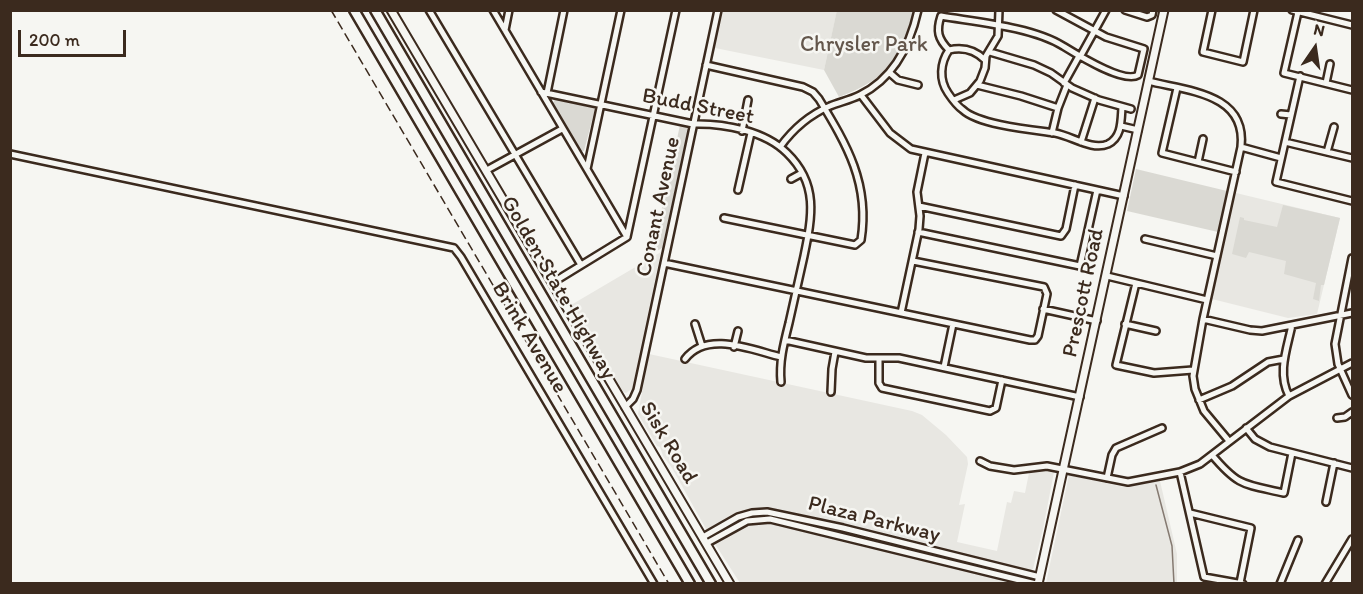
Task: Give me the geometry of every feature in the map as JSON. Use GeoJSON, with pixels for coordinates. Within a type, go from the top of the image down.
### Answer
{"type":"FeatureCollection","features":[{"type":"Feature","properties":{"kind":"highway","name":"Golden State Highway"},"geometry":{"type":"LineString","coordinates":[[354,10],[690,584]]}},
{"type":"Feature","properties":{"kind":"highway","name":"Golden State Highway"},"geometry":{"type":"LineString","coordinates":[[375,10],[711,584]]}},
{"type":"Feature","properties":{"kind":"main road","name":"Sisk Road"},"geometry":{"type":"LineString","coordinates":[[392,10],[730,584]]}},
{"type":"Feature","properties":{"kind":"main road","name":"Prescott Road"},"geometry":{"type":"LineString","coordinates":[[1038,581],[1164,10]]}},
{"type":"Feature","properties":{"kind":"street"},"geometry":{"type":"LineString","coordinates":[[429,10],[581,265]]}},
{"type":"Feature","properties":{"kind":"street"},"geometry":{"type":"LineString","coordinates":[[493,10],[544,92],[562,129],[627,237]]}},
{"type":"Feature","properties":{"kind":"street"},"geometry":{"type":"LineString","coordinates":[[505,30],[509,10]]}},
{"type":"Feature","properties":{"kind":"street"},"geometry":{"type":"LineString","coordinates":[[544,92],[564,10]]}},
{"type":"Feature","properties":{"kind":"street"},"geometry":{"type":"LineString","coordinates":[[587,169],[621,10]]}},
{"type":"Feature","properties":{"kind":"street"},"geometry":{"type":"LineString","coordinates":[[552,283],[627,237],[676,10]]}},
{"type":"Feature","properties":{"kind":"street","name":"Conant Avenue"},"geometry":{"type":"LineString","coordinates":[[625,407],[633,399],[637,390],[718,10]]}},
{"type":"Feature","properties":{"kind":"street"},"geometry":{"type":"LineString","coordinates":[[780,147],[797,127],[825,108],[861,95],[890,73],[908,44],[918,10]]}},
{"type":"Feature","properties":{"kind":"street"},"geometry":{"type":"LineString","coordinates":[[954,100],[970,93],[977,86],[983,73],[985,60],[998,36],[999,10]]}},
{"type":"Feature","properties":{"kind":"street"},"geometry":{"type":"LineString","coordinates":[[985,60],[963,49],[949,50],[940,41],[938,35],[941,16],[1049,39],[1105,69],[1135,77],[1140,73],[1144,49],[1115,40],[1056,10]]}},
{"type":"Feature","properties":{"kind":"street"},"geometry":{"type":"LineString","coordinates":[[1052,133],[1066,84],[1079,56],[1106,10]]}},
{"type":"Feature","properties":{"kind":"street"},"geometry":{"type":"LineString","coordinates":[[1125,10],[1144,16],[1152,13]]}},
{"type":"Feature","properties":{"kind":"street"},"geometry":{"type":"LineString","coordinates":[[1212,10],[1203,52],[1243,62],[1254,10]]}},
{"type":"Feature","properties":{"kind":"street"},"geometry":{"type":"LineString","coordinates":[[1353,25],[1295,11],[1284,73],[1353,90]]}},
{"type":"Feature","properties":{"kind":"street"},"geometry":{"type":"LineString","coordinates":[[949,50],[942,67],[942,78],[946,91],[964,112],[986,121],[1104,145],[1114,140],[1119,134],[1122,107]]}},
{"type":"Feature","properties":{"kind":"street"},"geometry":{"type":"LineString","coordinates":[[990,52],[1041,68],[1066,84],[1095,98],[1131,109]]}},
{"type":"Feature","properties":{"kind":"street"},"geometry":{"type":"LineString","coordinates":[[1326,83],[1330,64]]}},
{"type":"Feature","properties":{"kind":"street"},"geometry":{"type":"LineString","coordinates":[[706,66],[803,87],[816,95],[847,149],[859,178],[864,209],[863,229],[859,244],[855,246],[724,218]]}},
{"type":"Feature","properties":{"kind":"street"},"geometry":{"type":"LineString","coordinates":[[890,73],[898,80],[918,85]]}},
{"type":"Feature","properties":{"kind":"street"},"geometry":{"type":"LineString","coordinates":[[1300,76],[1276,182],[1353,201]]}},
{"type":"Feature","properties":{"kind":"street"},"geometry":{"type":"LineString","coordinates":[[1148,81],[1213,97],[1228,106],[1239,122],[1242,134],[1236,172],[1193,370],[1194,383],[1204,411],[1229,441]]}},
{"type":"Feature","properties":{"kind":"street"},"geometry":{"type":"LineString","coordinates":[[977,86],[1021,96],[1058,108]]}},
{"type":"Feature","properties":{"kind":"street"},"geometry":{"type":"LineString","coordinates":[[1177,88],[1162,153],[1236,172]]}},
{"type":"Feature","properties":{"kind":"street","name":"Budd Street"},"geometry":{"type":"LineString","coordinates":[[544,92],[693,123],[741,130],[780,147],[792,158],[809,189],[811,204],[808,236],[781,357],[781,382]]}},
{"type":"Feature","properties":{"kind":"street"},"geometry":{"type":"LineString","coordinates":[[861,95],[896,138],[911,149],[1124,196]]}},
{"type":"Feature","properties":{"kind":"street"},"geometry":{"type":"LineString","coordinates":[[1081,142],[1095,98]]}},
{"type":"Feature","properties":{"kind":"street"},"geometry":{"type":"LineString","coordinates":[[741,130],[748,100]]}},
{"type":"Feature","properties":{"kind":"street"},"geometry":{"type":"LineString","coordinates":[[1281,114],[1291,115]]}},
{"type":"Feature","properties":{"kind":"street"},"geometry":{"type":"LineString","coordinates":[[1121,126],[1138,130]]}},
{"type":"Feature","properties":{"kind":"street"},"geometry":{"type":"LineString","coordinates":[[1328,152],[1334,127]]}},
{"type":"Feature","properties":{"kind":"street"},"geometry":{"type":"LineString","coordinates":[[487,170],[562,129]]}},
{"type":"Feature","properties":{"kind":"street"},"geometry":{"type":"LineString","coordinates":[[738,190],[751,133]]}},
{"type":"Feature","properties":{"kind":"street"},"geometry":{"type":"LineString","coordinates":[[1198,162],[1203,139]]}},
{"type":"Feature","properties":{"kind":"street"},"geometry":{"type":"LineString","coordinates":[[1285,142],[1353,158]]}},
{"type":"Feature","properties":{"kind":"street"},"geometry":{"type":"LineString","coordinates":[[1241,147],[1281,158]]}},
{"type":"Feature","properties":{"kind":"street"},"geometry":{"type":"LineString","coordinates":[[902,313],[914,261],[918,232],[917,192],[925,153]]}},
{"type":"Feature","properties":{"kind":"street","name":"Brink Avenue"},"geometry":{"type":"LineString","coordinates":[[10,154],[447,245],[456,250],[654,584]]}},
{"type":"Feature","properties":{"kind":"street"},"geometry":{"type":"LineString","coordinates":[[791,179],[802,173]]}},
{"type":"Feature","properties":{"kind":"street"},"geometry":{"type":"LineString","coordinates":[[919,207],[1062,236],[1066,229],[1075,185]]}},
{"type":"Feature","properties":{"kind":"street"},"geometry":{"type":"LineString","coordinates":[[918,232],[1080,266],[1096,190]]}},
{"type":"Feature","properties":{"kind":"street"},"geometry":{"type":"LineString","coordinates":[[1145,239],[1217,256]]}},
{"type":"Feature","properties":{"kind":"street"},"geometry":{"type":"LineString","coordinates":[[1353,258],[1335,344],[1340,369],[1353,395]]}},
{"type":"Feature","properties":{"kind":"street"},"geometry":{"type":"LineString","coordinates":[[664,263],[1035,340],[1040,333],[1047,295],[1046,289],[1041,286],[914,261]]}},
{"type":"Feature","properties":{"kind":"street"},"geometry":{"type":"LineString","coordinates":[[1107,276],[1207,300]]}},
{"type":"Feature","properties":{"kind":"street"},"geometry":{"type":"LineString","coordinates":[[1136,283],[1116,365],[1154,373],[1193,370]]}},
{"type":"Feature","properties":{"kind":"street"},"geometry":{"type":"LineString","coordinates":[[1043,309],[1097,321]]}},
{"type":"Feature","properties":{"kind":"street"},"geometry":{"type":"LineString","coordinates":[[1203,319],[1257,331],[1353,313]]}},
{"type":"Feature","properties":{"kind":"street"},"geometry":{"type":"LineString","coordinates":[[694,324],[702,346]]}},
{"type":"Feature","properties":{"kind":"street"},"geometry":{"type":"LineString","coordinates":[[944,367],[953,324]]}},
{"type":"Feature","properties":{"kind":"street"},"geometry":{"type":"LineString","coordinates":[[1125,324],[1156,331]]}},
{"type":"Feature","properties":{"kind":"street"},"geometry":{"type":"LineString","coordinates":[[1289,396],[1282,378],[1292,325]]}},
{"type":"Feature","properties":{"kind":"street"},"geometry":{"type":"LineString","coordinates":[[734,346],[738,331]]}},
{"type":"Feature","properties":{"kind":"street"},"geometry":{"type":"LineString","coordinates":[[785,339],[866,358],[898,358],[944,367],[1080,397]]}},
{"type":"Feature","properties":{"kind":"street"},"geometry":{"type":"LineString","coordinates":[[685,359],[692,351],[715,343],[781,357]]}},
{"type":"Feature","properties":{"kind":"street"},"geometry":{"type":"LineString","coordinates":[[831,392],[835,352]]}},
{"type":"Feature","properties":{"kind":"street"},"geometry":{"type":"LineString","coordinates":[[879,359],[880,386],[884,388],[990,411],[994,410],[997,404],[1002,380]]}},
{"type":"Feature","properties":{"kind":"street"},"geometry":{"type":"LineString","coordinates":[[1199,400],[1232,386],[1268,362],[1284,359]]}},
{"type":"Feature","properties":{"kind":"street"},"geometry":{"type":"LineString","coordinates":[[980,461],[990,466],[1014,470],[1041,466],[1135,482],[1180,472],[1212,455],[1289,396],[1353,363]]}},
{"type":"Feature","properties":{"kind":"street"},"geometry":{"type":"LineString","coordinates":[[1337,418],[1345,417],[1353,412]]}},
{"type":"Feature","properties":{"kind":"street"},"geometry":{"type":"LineString","coordinates":[[1107,478],[1112,455],[1116,448],[1162,428]]}},
{"type":"Feature","properties":{"kind":"street"},"geometry":{"type":"LineString","coordinates":[[1246,428],[1255,439],[1264,445],[1353,468]]}},
{"type":"Feature","properties":{"kind":"street"},"geometry":{"type":"LineString","coordinates":[[1212,455],[1230,477],[1240,483],[1284,493],[1292,453]]}},
{"type":"Feature","properties":{"kind":"street"},"geometry":{"type":"LineString","coordinates":[[1326,502],[1334,463]]}},
{"type":"Feature","properties":{"kind":"street"},"geometry":{"type":"LineString","coordinates":[[1180,472],[1204,578],[1241,583],[1251,528],[1190,513]]}},
{"type":"Feature","properties":{"kind":"street","name":"Plaza Parkway"},"geometry":{"type":"LineString","coordinates":[[705,540],[738,517],[766,512],[843,528],[1038,581]]}},
{"type":"Feature","properties":{"kind":"street"},"geometry":{"type":"LineString","coordinates":[[1325,584],[1353,539]]}},
{"type":"Feature","properties":{"kind":"street"},"geometry":{"type":"LineString","coordinates":[[1280,584],[1298,540]]}},
{"type":"Feature","properties":{"kind":"shaded area"},"geometry":{"type":"Polygon","coordinates":[[[723,11],[837,11],[824,70],[715,48],[723,11]]]}},
{"type":"Feature","properties":{"kind":"shaded area"},"geometry":{"type":"Polygon","coordinates":[[[1236,193],[1340,218],[1317,314],[1288,318],[1212,299],[1236,193]]]}},
{"type":"Feature","properties":{"kind":"shaded area"},"geometry":{"type":"Polygon","coordinates":[[[661,252],[632,389],[626,393],[621,391],[571,305],[661,252]]]}},
{"type":"Feature","properties":{"kind":"shaded area"},"geometry":{"type":"Polygon","coordinates":[[[649,354],[922,415],[967,457],[968,464],[959,505],[965,504],[957,542],[997,551],[1007,502],[1011,503],[1014,491],[1025,493],[1029,473],[1041,470],[1054,472],[1033,569],[1029,571],[762,508],[739,514],[709,530],[706,529],[660,447],[657,446],[638,414],[649,354]]]}},
{"type":"Feature","properties":{"kind":"shaded area"},"geometry":{"type":"Polygon","coordinates":[[[1069,475],[1124,487],[1160,481],[1177,554],[1177,583],[1046,583],[1069,475]]]}},
{"type":"Feature","properties":{"kind":"shaded area"},"geometry":{"type":"Polygon","coordinates":[[[759,522],[799,529],[1025,583],[740,583],[715,541],[744,525],[759,522]]]}},
{"type":"Feature","properties":{"kind":"green space","name":"Chrysler Park"},"geometry":{"type":"Polygon","coordinates":[[[837,10],[913,11],[904,43],[890,66],[868,83],[839,97],[824,70],[837,10]]]}},
{"type":"Feature","properties":{"kind":"green space"},"geometry":{"type":"Polygon","coordinates":[[[555,99],[591,105],[595,109],[584,151],[581,151],[553,103],[555,99]]]}},
{"type":"Feature","properties":{"kind":"green space"},"geometry":{"type":"Polygon","coordinates":[[[680,125],[686,126],[688,130],[662,248],[652,254],[680,125]]]}},
{"type":"Feature","properties":{"kind":"green space"},"geometry":{"type":"Polygon","coordinates":[[[1136,169],[1227,191],[1218,232],[1127,211],[1136,169]]]}},
{"type":"Feature","properties":{"kind":"green space"},"geometry":{"type":"Polygon","coordinates":[[[1283,205],[1340,218],[1324,285],[1321,285],[1319,301],[1313,299],[1316,283],[1284,274],[1286,261],[1249,252],[1246,258],[1232,254],[1240,217],[1244,220],[1277,227],[1283,205]]]}},
{"type":"Feature","properties":{"kind":"waterway"},"geometry":{"type":"LineString","coordinates":[[1156,485],[1172,546],[1174,584]]}},
{"type":"Feature","properties":{"kind":"railway"},"geometry":{"type":"LineString","coordinates":[[331,10],[669,584]]}}]}
